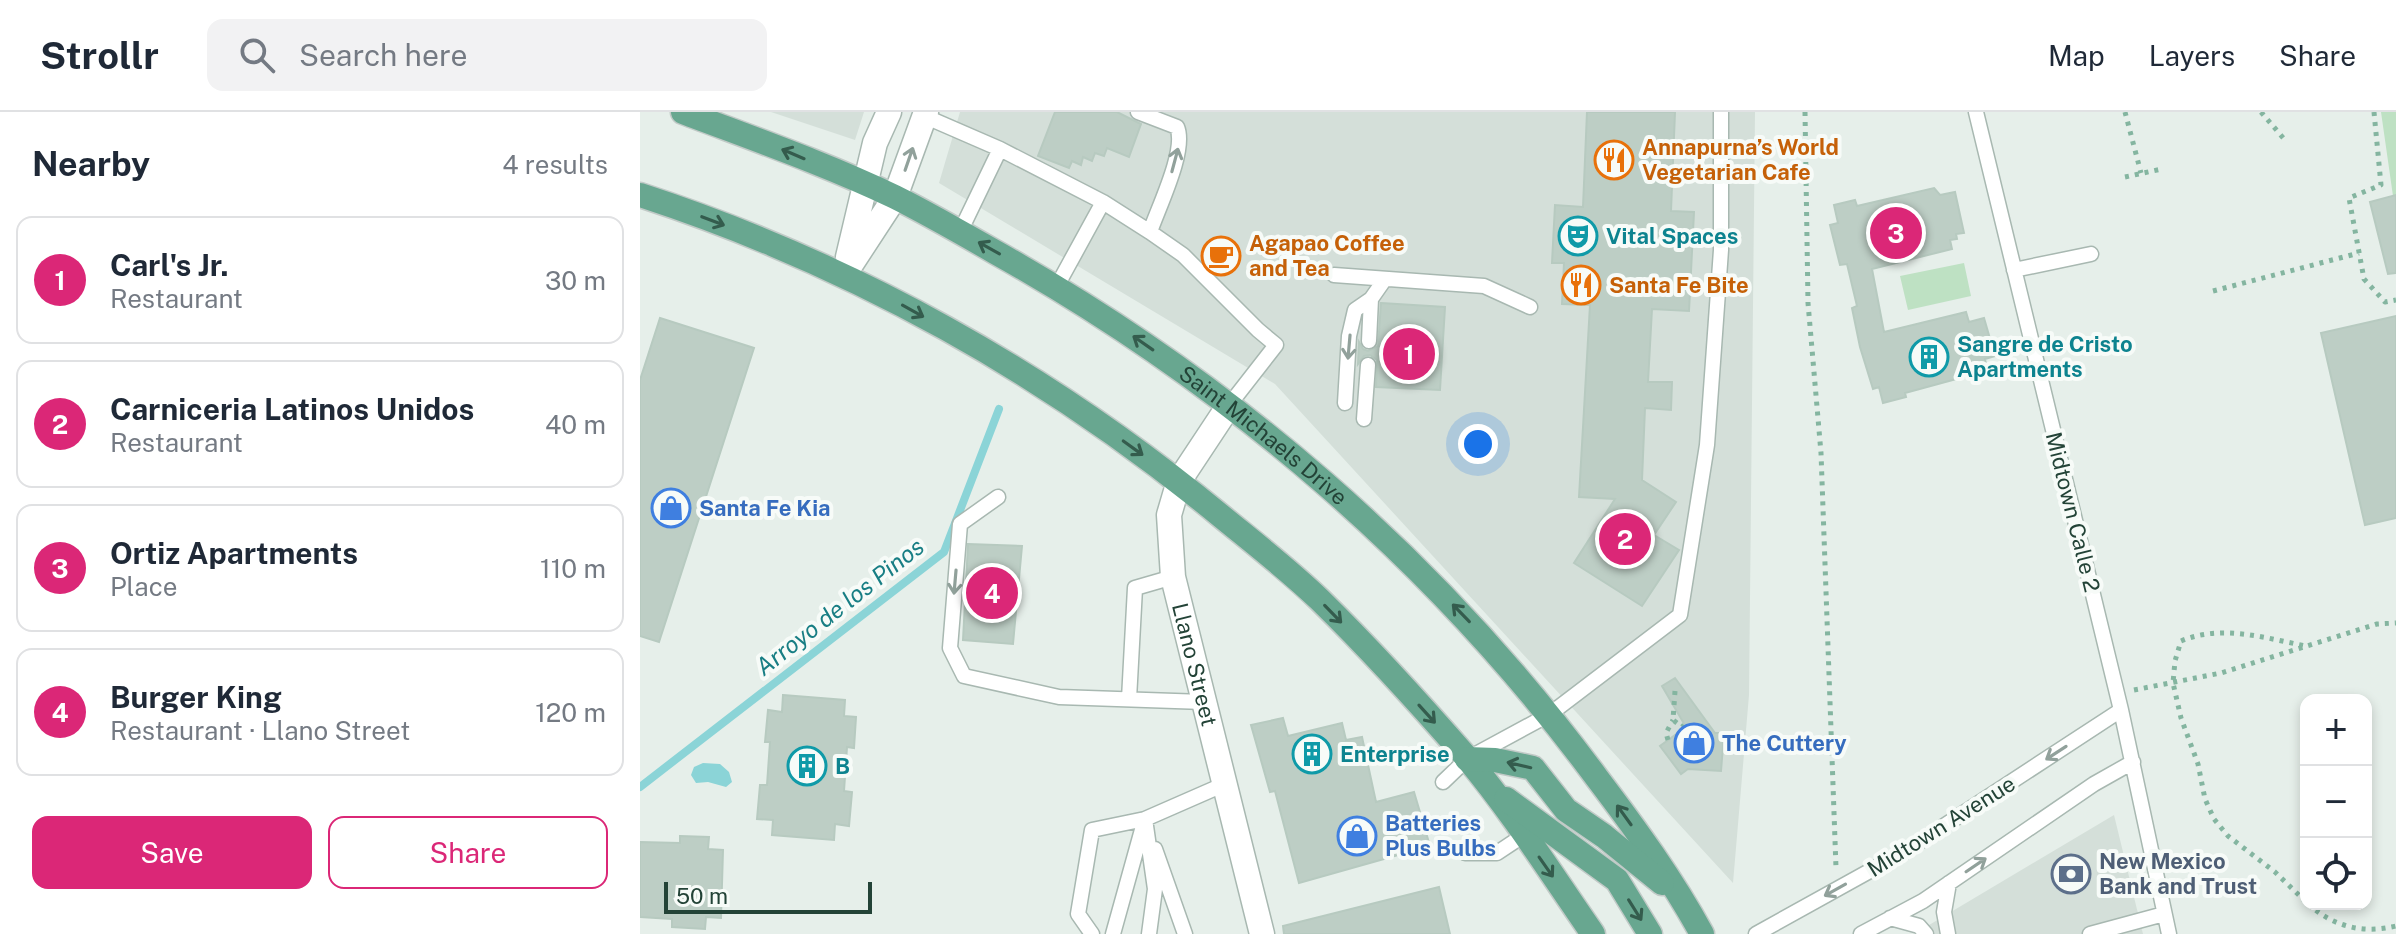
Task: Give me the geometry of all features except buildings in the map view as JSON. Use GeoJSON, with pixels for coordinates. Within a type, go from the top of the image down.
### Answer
{"type":"FeatureCollection","features":[{"type":"Feature","properties":{"kind":"main road","name":"Saint Michaels Drive"},"geometry":{"type":"LineString","coordinates":[[683,112],[895,197],[1057,286],[1230,404],[1318,475],[1395,545],[1467,620],[1550,714],[1685,902],[1702,934]]}},
{"type":"Feature","properties":{"kind":"main road"},"geometry":{"type":"LineString","coordinates":[[640,195],[844,275],[992,355],[1084,411],[1179,481],[1318,598],[1388,669],[1491,789],[1593,934]]}},
{"type":"Feature","properties":{"kind":"main road"},"geometry":{"type":"LineString","coordinates":[[1467,759],[1495,760],[1533,768],[1566,810],[1604,836],[1685,902]]}},
{"type":"Feature","properties":{"kind":"main road"},"geometry":{"type":"LineString","coordinates":[[1491,789],[1617,880],[1650,934]]}},
{"type":"Feature","properties":{"kind":"street"},"geometry":{"type":"LineString","coordinates":[[844,275],[875,143],[889,112]]}},
{"type":"Feature","properties":{"kind":"street"},"geometry":{"type":"LineString","coordinates":[[844,275],[895,197],[925,114]]}},
{"type":"Feature","properties":{"kind":"street","name":"Llano Street"},"geometry":{"type":"LineString","coordinates":[[1230,404],[1179,481],[1169,515],[1173,577],[1262,934]]}},
{"type":"Feature","properties":{"kind":"lane"},"geometry":{"type":"LineString","coordinates":[[1138,112],[1177,127],[1181,137],[1150,232]]}},
{"type":"Feature","properties":{"kind":"lane"},"geometry":{"type":"LineString","coordinates":[[1443,782],[1467,759],[1550,714],[1680,615],[1707,445],[1721,250],[1721,112]]}},
{"type":"Feature","properties":{"kind":"lane","name":"Midtown Calle 2"},"geometry":{"type":"LineString","coordinates":[[1976,112],[2121,710],[2169,934]]}},
{"type":"Feature","properties":{"kind":"lane"},"geometry":{"type":"LineString","coordinates":[[925,114],[1103,202],[1183,255],[1276,345],[1230,404]]}},
{"type":"Feature","properties":{"kind":"lane"},"geometry":{"type":"LineString","coordinates":[[960,232],[1000,149]]}},
{"type":"Feature","properties":{"kind":"lane"},"geometry":{"type":"LineString","coordinates":[[1057,286],[1103,202]]}},
{"type":"Feature","properties":{"kind":"lane"},"geometry":{"type":"LineString","coordinates":[[2014,270],[2091,254]]}},
{"type":"Feature","properties":{"kind":"lane"},"geometry":{"type":"LineString","coordinates":[[1334,275],[1484,286],[1530,307]]}},
{"type":"Feature","properties":{"kind":"lane"},"geometry":{"type":"LineString","coordinates":[[1345,403],[1349,336],[1355,310],[1371,299],[1385,279]]}},
{"type":"Feature","properties":{"kind":"lane"},"geometry":{"type":"LineString","coordinates":[[1369,341],[1371,299]]}},
{"type":"Feature","properties":{"kind":"lane"},"geometry":{"type":"LineString","coordinates":[[1364,419],[1368,365]]}},
{"type":"Feature","properties":{"kind":"lane"},"geometry":{"type":"LineString","coordinates":[[998,497],[960,524],[950,648],[964,676],[1059,697],[1204,702]]}},
{"type":"Feature","properties":{"kind":"lane"},"geometry":{"type":"LineString","coordinates":[[1129,699],[1135,588],[1173,577]]}},
{"type":"Feature","properties":{"kind":"lane","name":"Midtown Avenue"},"geometry":{"type":"LineString","coordinates":[[1756,934],[1904,852],[2121,710]]}},
{"type":"Feature","properties":{"kind":"lane"},"geometry":{"type":"LineString","coordinates":[[1861,934],[1949,883],[2094,784],[2133,762]]}},
{"type":"Feature","properties":{"kind":"lane"},"geometry":{"type":"LineString","coordinates":[[1092,934],[1078,914],[1092,830],[1145,819],[1225,784]]}},
{"type":"Feature","properties":{"kind":"lane"},"geometry":{"type":"LineString","coordinates":[[1113,934],[1145,819]]}},
{"type":"Feature","properties":{"kind":"lane"},"geometry":{"type":"LineString","coordinates":[[1145,819],[1155,889],[1149,934]]}},
{"type":"Feature","properties":{"kind":"lane"},"geometry":{"type":"LineString","coordinates":[[1145,819],[1185,934]]}},
{"type":"Feature","properties":{"kind":"lane"},"geometry":{"type":"LineString","coordinates":[[1465,853],[1497,853],[1524,835]]}},
{"type":"Feature","properties":{"kind":"lane"},"geometry":{"type":"LineString","coordinates":[[1948,934],[1944,912],[1949,883]]}},
{"type":"Feature","properties":{"kind":"lane"},"geometry":{"type":"LineString","coordinates":[[2090,934],[2164,914],[2177,934]]}},
{"type":"Feature","properties":{"kind":"lane"},"geometry":{"type":"LineString","coordinates":[[1890,918],[1919,926],[1926,934]]}},
{"type":"Feature","properties":{"kind":"path"},"geometry":{"type":"LineString","coordinates":[[1805,112],[1808,303],[1821,453],[1837,889]]}},
{"type":"Feature","properties":{"kind":"path"},"geometry":{"type":"LineString","coordinates":[[2125,112],[2141,173]]}},
{"type":"Feature","properties":{"kind":"path"},"geometry":{"type":"LineString","coordinates":[[2261,112],[2285,140]]}},
{"type":"Feature","properties":{"kind":"path"},"geometry":{"type":"LineString","coordinates":[[2374,112],[2381,185],[2349,198],[2364,279],[2385,302],[2396,300]]}},
{"type":"Feature","properties":{"kind":"path"},"geometry":{"type":"LineString","coordinates":[[2125,177],[2162,169]]}},
{"type":"Feature","properties":{"kind":"path"},"geometry":{"type":"LineString","coordinates":[[2213,291],[2359,253]]}},
{"type":"Feature","properties":{"kind":"path"},"geometry":{"type":"LineString","coordinates":[[2117,693],[2221,673],[2377,624],[2396,623]]}},
{"type":"Feature","properties":{"kind":"path"},"geometry":{"type":"LineString","coordinates":[[2300,896],[2275,872],[2228,836],[2214,819],[2205,799],[2198,764],[2181,718],[2173,683],[2181,641],[2200,633],[2232,633],[2306,646]]}},
{"type":"Feature","properties":{"kind":"path"},"geometry":{"type":"LineString","coordinates":[[1668,740],[1666,733],[1673,720],[1675,691]]}},
{"type":"Feature","properties":{"kind":"path"},"geometry":{"type":"LineString","coordinates":[[1673,720],[1682,727],[1684,725]]}},
{"type":"Feature","properties":{"kind":"path"},"geometry":{"type":"LineString","coordinates":[[2315,910],[2358,931],[2396,926]]}},
{"type":"Feature","properties":{"kind":"shaded area"},"geometry":{"type":"Polygon","coordinates":[[[771,112],[864,112],[855,140],[771,112]]]}},
{"type":"Feature","properties":{"kind":"shaded area"},"geometry":{"type":"Polygon","coordinates":[[[960,112],[1755,112],[1749,695],[1733,883],[1275,384],[939,183],[960,112]]]}},
{"type":"Feature","properties":{"kind":"shaded area","name":"New Mexico Bank and Trust"},"geometry":{"type":"Polygon","coordinates":[[[2114,815],[2143,934],[1914,934],[2114,815]]]}},
{"type":"Feature","properties":{"kind":"green space"},"geometry":{"type":"Polygon","coordinates":[[[2381,112],[2396,112],[2396,195],[2393,196],[2381,112]]]}},
{"type":"Feature","properties":{"kind":"green space"},"geometry":{"type":"Polygon","coordinates":[[[1964,263],[1971,296],[1908,310],[1900,276],[1964,263]]]}},
{"type":"Feature","properties":{"kind":"water"},"geometry":{"type":"Polygon","coordinates":[[[703,763],[720,764],[729,772],[732,782],[726,787],[708,782],[696,783],[691,775],[694,767],[703,763]]]}},
{"type":"Feature","properties":{"kind":"waterway","name":"Arroyo de los Pinos"},"geometry":{"type":"LineString","coordinates":[[640,787],[944,552],[999,409]]}},
{"type":"Feature","properties":{"kind":"place","name":"Annapurna’s World Vegetarian Cafe"},"geometry":{"type":"Point","coordinates":[1614,160]}},
{"type":"Feature","properties":{"kind":"place","name":"Ortiz Apartments"},"geometry":{"type":"Point","coordinates":[1896,233]}},
{"type":"Feature","properties":{"kind":"place","name":"Vital Spaces"},"geometry":{"type":"Point","coordinates":[1578,236]}},
{"type":"Feature","properties":{"kind":"place","name":"Agapao Coffee and Tea"},"geometry":{"type":"Point","coordinates":[1221,256]}},
{"type":"Feature","properties":{"kind":"place","name":"Santa Fe Bite"},"geometry":{"type":"Point","coordinates":[1581,285]}},
{"type":"Feature","properties":{"kind":"place","name":"Carl's Jr."},"geometry":{"type":"Point","coordinates":[1409,354]}},
{"type":"Feature","properties":{"kind":"place","name":"Sangre de Cristo Apartments"},"geometry":{"type":"Point","coordinates":[1929,357]}},
{"type":"Feature","properties":{"kind":"place","name":"Santa Fe Kia"},"geometry":{"type":"Point","coordinates":[671,508]}},
{"type":"Feature","properties":{"kind":"place","name":"Carniceria Latinos Unidos"},"geometry":{"type":"Point","coordinates":[1625,539]}},
{"type":"Feature","properties":{"kind":"place","name":"Burger King"},"geometry":{"type":"Point","coordinates":[992,593]}},
{"type":"Feature","properties":{"kind":"place","name":"The Cuttery"},"geometry":{"type":"Point","coordinates":[1694,743]}},
{"type":"Feature","properties":{"kind":"place","name":"Enterprise"},"geometry":{"type":"Point","coordinates":[1312,754]}},
{"type":"Feature","properties":{"kind":"place","name":"B"},"geometry":{"type":"Point","coordinates":[807,766]}},
{"type":"Feature","properties":{"kind":"place","name":"Batteries Plus Bulbs"},"geometry":{"type":"Point","coordinates":[1357,836]}},
{"type":"Feature","properties":{"kind":"place","name":"New Mexico Bank and Trust"},"geometry":{"type":"Point","coordinates":[2071,874]}}]}
